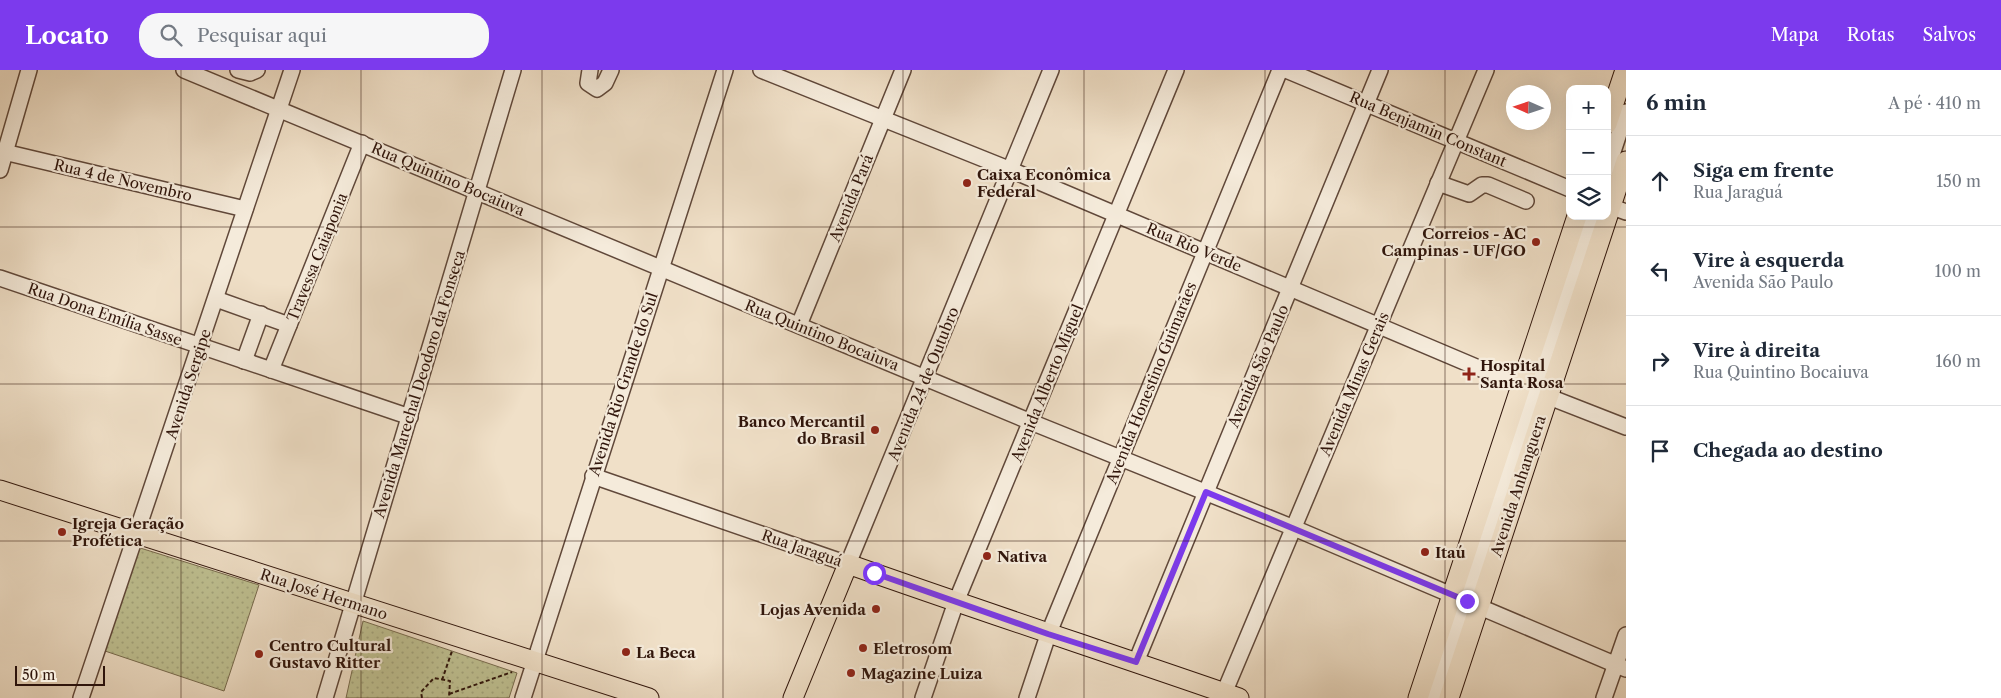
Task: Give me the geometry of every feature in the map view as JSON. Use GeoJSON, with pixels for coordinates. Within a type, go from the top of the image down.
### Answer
{"type":"FeatureCollection","features":[{"type":"Feature","properties":{"kind":"main road"},"geometry":{"type":"LineString","coordinates":[[1611,112],[1625,70]]}},
{"type":"Feature","properties":{"kind":"main road","name":"Avenida Anhanguera"},"geometry":{"type":"LineString","coordinates":[[1418,698],[1466,601],[1535,391],[1615,208],[1626,160]]}},
{"type":"Feature","properties":{"kind":"main road","name":"Avenida Anhanguera"},"geometry":{"type":"LineString","coordinates":[[1449,698],[1466,601],[1535,391],[1576,220]]}},
{"type":"Feature","properties":{"kind":"main road","name":"Rua José Hermano"},"geometry":{"type":"LineString","coordinates":[[0,490],[649,698]]}},
{"type":"Feature","properties":{"kind":"main road","name":"Rua Jaraguá"},"geometry":{"type":"LineString","coordinates":[[848,564],[1048,634],[1136,662],[1229,696]]}},
{"type":"Feature","properties":{"kind":"main road","name":"Avenida 24 de Outubro"},"geometry":{"type":"LineString","coordinates":[[793,698],[848,564]]}},
{"type":"Feature","properties":{"kind":"street"},"geometry":{"type":"LineString","coordinates":[[0,170],[3,151],[29,70]]}},
{"type":"Feature","properties":{"kind":"street","name":"Rua Quintino Bocaiuva"},"geometry":{"type":"LineString","coordinates":[[184,70],[1031,422],[1294,528],[1621,667]]}},
{"type":"Feature","properties":{"kind":"street"},"geometry":{"type":"LineString","coordinates":[[238,70],[250,73],[257,70]]}},
{"type":"Feature","properties":{"kind":"street","name":"Avenida Marechal Deodoro da Fonseca"},"geometry":{"type":"LineString","coordinates":[[325,698],[513,70]]}},
{"type":"Feature","properties":{"kind":"street"},"geometry":{"type":"LineString","coordinates":[[590,70],[588,83],[597,89],[605,83],[611,70]]}},
{"type":"Feature","properties":{"kind":"street","name":"Avenida Rio Grande do Sul"},"geometry":{"type":"LineString","coordinates":[[522,698],[724,70]]}},
{"type":"Feature","properties":{"kind":"street","name":"Rua Rio Verde"},"geometry":{"type":"LineString","coordinates":[[761,70],[1011,170],[1535,391],[1626,427]]}},
{"type":"Feature","properties":{"kind":"street","name":"Avenida Pará"},"geometry":{"type":"LineString","coordinates":[[798,325],[903,70]]}},
{"type":"Feature","properties":{"kind":"street","name":"Avenida 24 de Outubro"},"geometry":{"type":"LineString","coordinates":[[848,564],[1051,70]]}},
{"type":"Feature","properties":{"kind":"street","name":"Avenida Alberto Miguel"},"geometry":{"type":"LineString","coordinates":[[923,698],[956,602],[1176,70]]}},
{"type":"Feature","properties":{"kind":"street","name":"Avenida Honestino Guimarães"},"geometry":{"type":"LineString","coordinates":[[1027,698],[1048,634],[1280,70]]}},
{"type":"Feature","properties":{"kind":"street","name":"Rua Benjamin Constant"},"geometry":{"type":"LineString","coordinates":[[1286,70],[1566,187]]}},
{"type":"Feature","properties":{"kind":"street","name":"Avenida São Paulo"},"geometry":{"type":"LineString","coordinates":[[1136,662],[1380,70]]}},
{"type":"Feature","properties":{"kind":"street","name":"Avenida Minas Gerais"},"geometry":{"type":"LineString","coordinates":[[1229,696],[1294,528],[1486,70]]}},
{"type":"Feature","properties":{"kind":"street","name":"Avenida Sergipe"},"geometry":{"type":"LineString","coordinates":[[82,698],[216,299],[290,71]]}},
{"type":"Feature","properties":{"kind":"street"},"geometry":{"type":"LineString","coordinates":[[1611,158],[1626,112]]}},
{"type":"Feature","properties":{"kind":"street","name":"Travessa Caiaponia"},"geometry":{"type":"LineString","coordinates":[[271,370],[362,143]]}},
{"type":"Feature","properties":{"kind":"street","name":"Rua 4 de Novembro"},"geometry":{"type":"LineString","coordinates":[[3,151],[245,209]]}},
{"type":"Feature","properties":{"kind":"street"},"geometry":{"type":"LineString","coordinates":[[1438,183],[1469,194],[1482,185],[1488,185],[1526,202]]}},
{"type":"Feature","properties":{"kind":"street"},"geometry":{"type":"LineString","coordinates":[[1535,391],[1591,220]]}},
{"type":"Feature","properties":{"kind":"street","name":"Rua Dona Emília Sasse"},"geometry":{"type":"LineString","coordinates":[[0,278],[410,417]]}},
{"type":"Feature","properties":{"kind":"street"},"geometry":{"type":"LineString","coordinates":[[216,299],[289,325]]}},
{"type":"Feature","properties":{"kind":"street"},"geometry":{"type":"LineString","coordinates":[[244,361],[261,314]]}},
{"type":"Feature","properties":{"kind":"street","name":"Rua Jaraguá"},"geometry":{"type":"LineString","coordinates":[[593,476],[848,564]]}},
{"type":"Feature","properties":{"kind":"street"},"geometry":{"type":"LineString","coordinates":[[1435,698],[1466,601]]}},
{"type":"Feature","properties":{"kind":"street"},"geometry":{"type":"LineString","coordinates":[[1604,698],[1621,667],[1626,635]]}},
{"type":"Feature","properties":{"kind":"path"},"geometry":{"type":"LineString","coordinates":[[442,680],[457,636]]}},
{"type":"Feature","properties":{"kind":"path"},"geometry":{"type":"LineString","coordinates":[[449,694],[512,672]]}},
{"type":"Feature","properties":{"kind":"path"},"geometry":{"type":"LineString","coordinates":[[422,698],[421,692],[434,678],[450,681],[448,698]]}},
{"type":"Feature","properties":{"kind":"green space"},"geometry":{"type":"Polygon","coordinates":[[[137,547],[259,585],[224,691],[102,650],[137,547]]]}},
{"type":"Feature","properties":{"kind":"green space"},"geometry":{"type":"Polygon","coordinates":[[[363,621],[517,673],[509,698],[346,698],[363,621]]]}},
{"type":"Feature","properties":{"kind":"place","name":"Caixa Econômica Federal"},"geometry":{"type":"Point","coordinates":[967,183]}},
{"type":"Feature","properties":{"kind":"place","name":"Correios - AC Campinas - UF/GO"},"geometry":{"type":"Point","coordinates":[1536,242]}},
{"type":"Feature","properties":{"kind":"place","name":"Hospital Santa Rosa"},"geometry":{"type":"Point","coordinates":[1469,374]}},
{"type":"Feature","properties":{"kind":"place","name":"Banco Mercantil do Brasil"},"geometry":{"type":"Point","coordinates":[875,430]}},
{"type":"Feature","properties":{"kind":"place","name":"Igreja Geração Profética"},"geometry":{"type":"Point","coordinates":[62,532]}},
{"type":"Feature","properties":{"kind":"place","name":"Itaú"},"geometry":{"type":"Point","coordinates":[1425,552]}},
{"type":"Feature","properties":{"kind":"place","name":"Nativa"},"geometry":{"type":"Point","coordinates":[987,556]}},
{"type":"Feature","properties":{"kind":"place","name":"Lojas Avenida"},"geometry":{"type":"Point","coordinates":[876,609]}},
{"type":"Feature","properties":{"kind":"place","name":"Eletrosom"},"geometry":{"type":"Point","coordinates":[863,648]}},
{"type":"Feature","properties":{"kind":"place","name":"La Beca"},"geometry":{"type":"Point","coordinates":[626,652]}},
{"type":"Feature","properties":{"kind":"place","name":"Centro Cultural Gustavo Ritter"},"geometry":{"type":"Point","coordinates":[259,654]}},
{"type":"Feature","properties":{"kind":"place","name":"Magazine Luiza"},"geometry":{"type":"Point","coordinates":[851,673]}},
{"type":"Feature","properties":{"kind":"route"},"geometry":{"type":"LineString","coordinates":[[874,573],[1048,634],[1136,662],[1206,492],[1467,601]]}}]}
